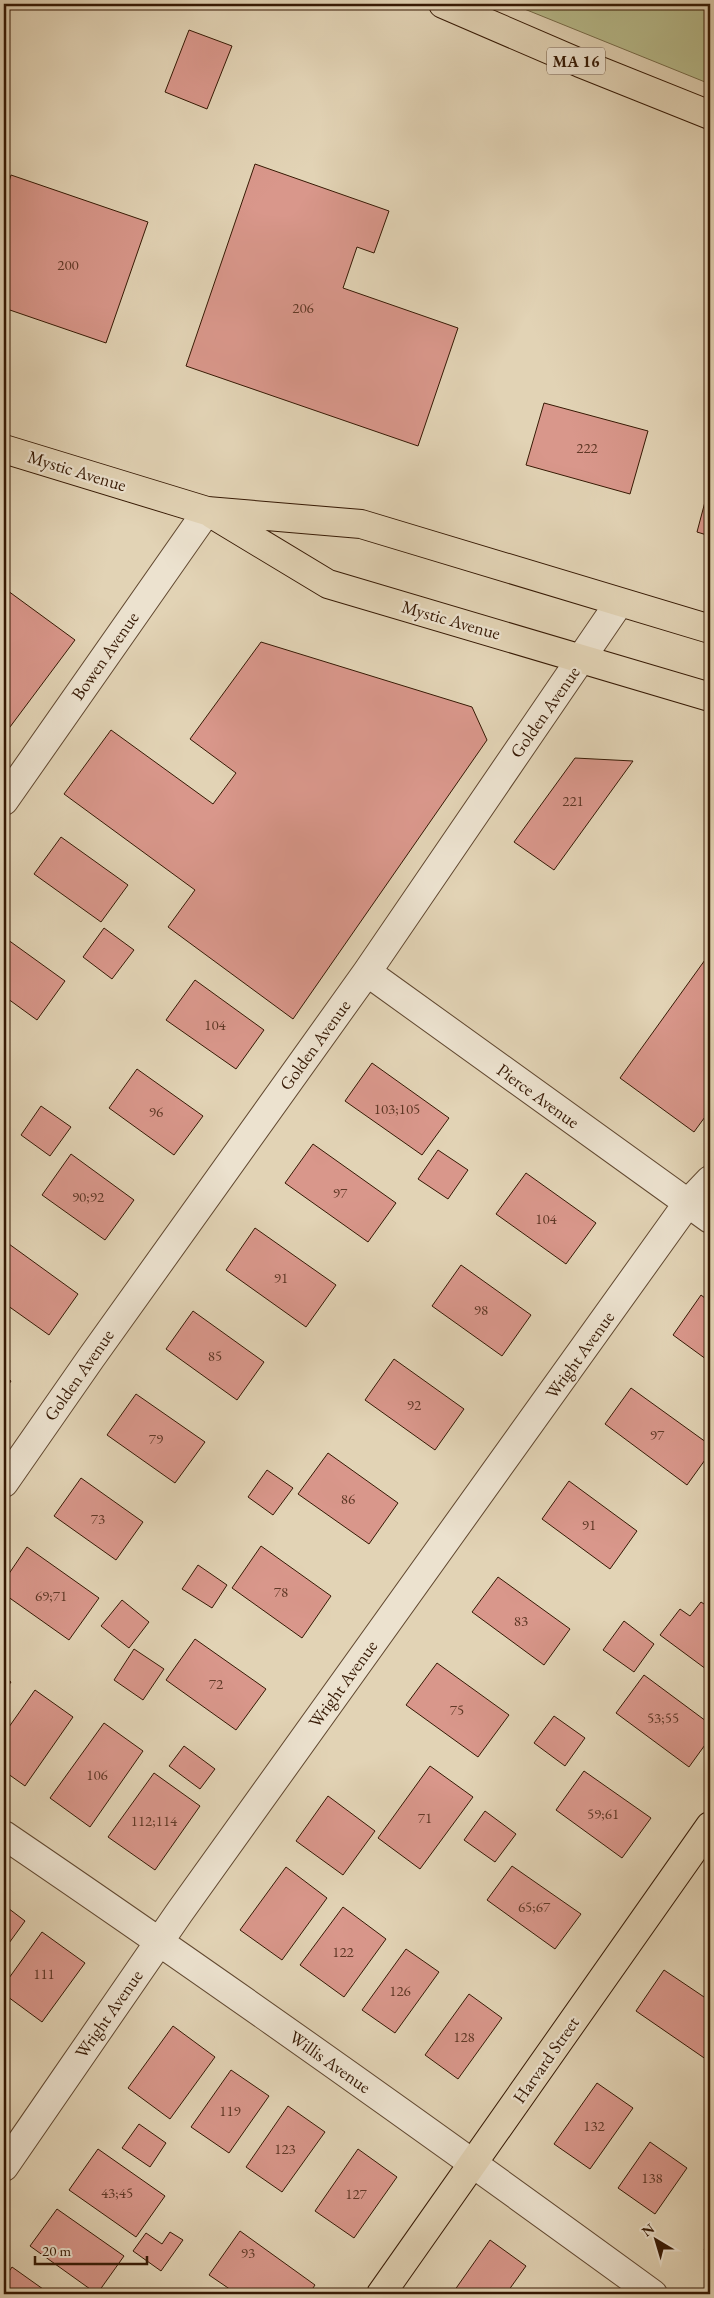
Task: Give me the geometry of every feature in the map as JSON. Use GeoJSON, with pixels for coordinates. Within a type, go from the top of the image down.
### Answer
{"type":"FeatureCollection","features":[{"type":"Feature","properties":{"kind":"main road","name":"MA 16"},"geometry":{"type":"LineString","coordinates":[[443,4],[580,63],[710,115]]}},
{"type":"Feature","properties":{"kind":"main road","name":"Mystic Avenue"},"geometry":{"type":"LineString","coordinates":[[4,449],[207,511],[361,524],[710,629]]}},
{"type":"Feature","properties":{"kind":"main road","name":"Mystic Avenue"},"geometry":{"type":"LineString","coordinates":[[207,511],[328,584],[710,697]]}},
{"type":"Feature","properties":{"kind":"main road","name":"Harvard Street"},"geometry":{"type":"LineString","coordinates":[[381,2294],[710,1826]]}},
{"type":"Feature","properties":{"kind":"street","name":"Bowen Avenue"},"geometry":{"type":"LineString","coordinates":[[4,801],[207,511]]}},
{"type":"Feature","properties":{"kind":"street","name":"Golden Avenue"},"geometry":{"type":"LineString","coordinates":[[4,1483],[367,972],[619,603]]}},
{"type":"Feature","properties":{"kind":"street","name":"Pierce Avenue"},"geometry":{"type":"LineString","coordinates":[[367,972],[710,1219]]}},
{"type":"Feature","properties":{"kind":"street","name":"Wright Avenue"},"geometry":{"type":"LineString","coordinates":[[4,2167],[159,1941],[687,1204],[710,1180]]}},
{"type":"Feature","properties":{"kind":"street","name":"Willis Avenue"},"geometry":{"type":"LineString","coordinates":[[4,1836],[159,1941],[473,2163],[653,2294]]}},
{"type":"Feature","properties":{"kind":"green space"},"geometry":{"type":"Polygon","coordinates":[[[512,4],[710,4],[710,84],[512,4]]]}},
{"type":"Feature","properties":{"kind":"building"},"geometry":{"type":"Polygon","coordinates":[[[189,30],[232,46],[207,109],[165,92],[189,30]]]}},
{"type":"Feature","properties":{"kind":"building"},"geometry":{"type":"Polygon","coordinates":[[[255,164],[389,211],[374,253],[357,247],[343,288],[458,328],[418,446],[186,366],[255,164]]]}},
{"type":"Feature","properties":{"kind":"building"},"geometry":{"type":"Polygon","coordinates":[[[11,175],[148,222],[106,343],[4,308],[4,198],[11,175]]]}},
{"type":"Feature","properties":{"kind":"building"},"geometry":{"type":"Polygon","coordinates":[[[544,403],[648,431],[630,494],[526,465],[544,403]]]}},
{"type":"Feature","properties":{"kind":"building"},"geometry":{"type":"Polygon","coordinates":[[[710,483],[710,536],[697,532],[710,483]]]}},
{"type":"Feature","properties":{"kind":"building"},"geometry":{"type":"Polygon","coordinates":[[[4,588],[75,640],[4,735],[4,588]]]}},
{"type":"Feature","properties":{"kind":"building"},"geometry":{"type":"Polygon","coordinates":[[[261,642],[472,707],[487,740],[293,1019],[168,927],[195,890],[64,794],[111,730],[213,804],[236,773],[190,739],[261,642]]]}},
{"type":"Feature","properties":{"kind":"building"},"geometry":{"type":"Polygon","coordinates":[[[575,758],[633,761],[554,870],[514,842],[575,758]]]}},
{"type":"Feature","properties":{"kind":"building"},"geometry":{"type":"Polygon","coordinates":[[[61,837],[128,885],[101,922],[34,874],[61,837]]]}},
{"type":"Feature","properties":{"kind":"building"},"geometry":{"type":"Polygon","coordinates":[[[104,928],[134,950],[112,979],[83,957],[104,928]]]}},
{"type":"Feature","properties":{"kind":"building"},"geometry":{"type":"Polygon","coordinates":[[[4,937],[65,981],[37,1020],[4,996],[4,937]]]}},
{"type":"Feature","properties":{"kind":"building"},"geometry":{"type":"Polygon","coordinates":[[[710,953],[710,1110],[694,1132],[620,1078],[710,953]]]}},
{"type":"Feature","properties":{"kind":"building"},"geometry":{"type":"Polygon","coordinates":[[[195,980],[264,1030],[236,1069],[166,1020],[195,980]]]}},
{"type":"Feature","properties":{"kind":"building"},"geometry":{"type":"Polygon","coordinates":[[[372,1063],[449,1118],[422,1155],[345,1101],[372,1063]]]}},
{"type":"Feature","properties":{"kind":"building"},"geometry":{"type":"Polygon","coordinates":[[[137,1069],[203,1116],[174,1155],[109,1108],[137,1069]]]}},
{"type":"Feature","properties":{"kind":"building"},"geometry":{"type":"Polygon","coordinates":[[[41,1106],[71,1127],[50,1156],[21,1135],[41,1106]]]}},
{"type":"Feature","properties":{"kind":"building"},"geometry":{"type":"Polygon","coordinates":[[[313,1144],[396,1203],[368,1242],[285,1183],[313,1144]]]}},
{"type":"Feature","properties":{"kind":"building"},"geometry":{"type":"Polygon","coordinates":[[[438,1150],[468,1170],[448,1199],[418,1179],[438,1150]]]}},
{"type":"Feature","properties":{"kind":"building"},"geometry":{"type":"Polygon","coordinates":[[[71,1154],[134,1200],[105,1240],[42,1195],[71,1154]]]}},
{"type":"Feature","properties":{"kind":"building"},"geometry":{"type":"Polygon","coordinates":[[[526,1173],[596,1223],[566,1264],[496,1214],[526,1173]]]}},
{"type":"Feature","properties":{"kind":"building"},"geometry":{"type":"Polygon","coordinates":[[[255,1228],[336,1285],[306,1327],[226,1270],[255,1228]]]}},
{"type":"Feature","properties":{"kind":"building"},"geometry":{"type":"Polygon","coordinates":[[[9,1244],[78,1294],[49,1335],[4,1303],[4,1251],[9,1244]]]}},
{"type":"Feature","properties":{"kind":"building"},"geometry":{"type":"Polygon","coordinates":[[[461,1265],[531,1315],[502,1356],[432,1306],[461,1265]]]}},
{"type":"Feature","properties":{"kind":"building"},"geometry":{"type":"Polygon","coordinates":[[[701,1295],[710,1302],[710,1362],[673,1335],[701,1295]]]}},
{"type":"Feature","properties":{"kind":"building"},"geometry":{"type":"Polygon","coordinates":[[[193,1311],[264,1362],[237,1400],[166,1349],[193,1311]]]}},
{"type":"Feature","properties":{"kind":"building"},"geometry":{"type":"Polygon","coordinates":[[[394,1359],[464,1409],[435,1450],[365,1400],[394,1359]]]}},
{"type":"Feature","properties":{"kind":"building"},"geometry":{"type":"Polygon","coordinates":[[[4,1376],[11,1381],[4,1392],[4,1376]]]}},
{"type":"Feature","properties":{"kind":"building"},"geometry":{"type":"Polygon","coordinates":[[[631,1388],[710,1445],[710,1453],[687,1485],[605,1424],[631,1388]]]}},
{"type":"Feature","properties":{"kind":"building"},"geometry":{"type":"Polygon","coordinates":[[[136,1394],[205,1442],[175,1483],[107,1435],[136,1394]]]}},
{"type":"Feature","properties":{"kind":"building"},"geometry":{"type":"Polygon","coordinates":[[[328,1453],[398,1503],[369,1544],[298,1494],[328,1453]]]}},
{"type":"Feature","properties":{"kind":"building"},"geometry":{"type":"Polygon","coordinates":[[[267,1470],[293,1488],[273,1515],[248,1497],[267,1470]]]}},
{"type":"Feature","properties":{"kind":"building"},"geometry":{"type":"Polygon","coordinates":[[[81,1478],[143,1522],[116,1560],[54,1516],[81,1478]]]}},
{"type":"Feature","properties":{"kind":"building"},"geometry":{"type":"Polygon","coordinates":[[[569,1481],[637,1531],[610,1569],[542,1519],[569,1481]]]}},
{"type":"Feature","properties":{"kind":"building"},"geometry":{"type":"Polygon","coordinates":[[[261,1546],[331,1596],[302,1638],[232,1588],[261,1546]]]}},
{"type":"Feature","properties":{"kind":"building"},"geometry":{"type":"Polygon","coordinates":[[[27,1547],[99,1598],[69,1640],[4,1594],[4,1581],[27,1547]]]}},
{"type":"Feature","properties":{"kind":"building"},"geometry":{"type":"Polygon","coordinates":[[[198,1565],[227,1585],[212,1608],[182,1589],[198,1565]]]}},
{"type":"Feature","properties":{"kind":"building"},"geometry":{"type":"Polygon","coordinates":[[[498,1577],[570,1629],[544,1665],[472,1612],[498,1577]]]}},
{"type":"Feature","properties":{"kind":"building"},"geometry":{"type":"Polygon","coordinates":[[[122,1600],[149,1622],[129,1648],[101,1626],[122,1600]]]}},
{"type":"Feature","properties":{"kind":"building"},"geometry":{"type":"Polygon","coordinates":[[[701,1602],[710,1608],[710,1672],[660,1635],[680,1609],[690,1616],[701,1602]]]}},
{"type":"Feature","properties":{"kind":"building"},"geometry":{"type":"Polygon","coordinates":[[[624,1621],[654,1644],[634,1672],[603,1650],[624,1621]]]}},
{"type":"Feature","properties":{"kind":"building"},"geometry":{"type":"Polygon","coordinates":[[[195,1639],[266,1689],[236,1730],[166,1680],[195,1639]]]}},
{"type":"Feature","properties":{"kind":"building"},"geometry":{"type":"Polygon","coordinates":[[[134,1649],[164,1669],[143,1700],[114,1680],[134,1649]]]}},
{"type":"Feature","properties":{"kind":"building"},"geometry":{"type":"Polygon","coordinates":[[[437,1663],[509,1715],[478,1757],[406,1705],[437,1663]]]}},
{"type":"Feature","properties":{"kind":"building"},"geometry":{"type":"Polygon","coordinates":[[[644,1675],[710,1724],[710,1738],[689,1767],[616,1713],[644,1675]]]}},
{"type":"Feature","properties":{"kind":"building"},"geometry":{"type":"Polygon","coordinates":[[[4,1677],[11,1682],[4,1692],[4,1677]]]}},
{"type":"Feature","properties":{"kind":"building"},"geometry":{"type":"Polygon","coordinates":[[[35,1690],[73,1717],[25,1786],[4,1771],[4,1734],[35,1690]]]}},
{"type":"Feature","properties":{"kind":"building"},"geometry":{"type":"Polygon","coordinates":[[[554,1716],[585,1738],[565,1766],[534,1743],[554,1716]]]}},
{"type":"Feature","properties":{"kind":"building"},"geometry":{"type":"Polygon","coordinates":[[[104,1723],[143,1751],[90,1827],[50,1798],[104,1723]]]}},
{"type":"Feature","properties":{"kind":"building"},"geometry":{"type":"Polygon","coordinates":[[[184,1746],[215,1769],[200,1789],[169,1766],[184,1746]]]}},
{"type":"Feature","properties":{"kind":"building"},"geometry":{"type":"Polygon","coordinates":[[[430,1766],[473,1797],[420,1869],[378,1838],[430,1766]]]}},
{"type":"Feature","properties":{"kind":"building"},"geometry":{"type":"Polygon","coordinates":[[[584,1771],[651,1818],[622,1858],[556,1810],[584,1771]]]}},
{"type":"Feature","properties":{"kind":"building"},"geometry":{"type":"Polygon","coordinates":[[[154,1773],[200,1806],[155,1870],[108,1837],[154,1773]]]}},
{"type":"Feature","properties":{"kind":"building"},"geometry":{"type":"Polygon","coordinates":[[[328,1796],[375,1831],[343,1875],[296,1841],[328,1796]]]}},
{"type":"Feature","properties":{"kind":"building"},"geometry":{"type":"Polygon","coordinates":[[[485,1811],[516,1834],[495,1862],[464,1840],[485,1811]]]}},
{"type":"Feature","properties":{"kind":"building"},"geometry":{"type":"Polygon","coordinates":[[[512,1866],[581,1914],[555,1949],[487,1900],[512,1866]]]}},
{"type":"Feature","properties":{"kind":"building"},"geometry":{"type":"Polygon","coordinates":[[[286,1867],[327,1898],[282,1960],[240,1930],[286,1867]]]}},
{"type":"Feature","properties":{"kind":"building"},"geometry":{"type":"Polygon","coordinates":[[[4,1905],[25,1921],[4,1950],[4,1905]]]}},
{"type":"Feature","properties":{"kind":"building"},"geometry":{"type":"Polygon","coordinates":[[[343,1907],[386,1939],[344,1997],[300,1965],[343,1907]]]}},
{"type":"Feature","properties":{"kind":"building"},"geometry":{"type":"Polygon","coordinates":[[[42,1932],[85,1963],[42,2022],[4,1994],[4,1985],[42,1932]]]}},
{"type":"Feature","properties":{"kind":"building"},"geometry":{"type":"Polygon","coordinates":[[[406,1949],[439,1972],[395,2033],[362,2010],[406,1949]]]}},
{"type":"Feature","properties":{"kind":"building"},"geometry":{"type":"Polygon","coordinates":[[[664,1970],[710,2001],[710,2062],[636,2011],[664,1970]]]}},
{"type":"Feature","properties":{"kind":"building"},"geometry":{"type":"Polygon","coordinates":[[[469,1994],[502,2018],[458,2079],[425,2055],[469,1994]]]}},
{"type":"Feature","properties":{"kind":"building"},"geometry":{"type":"Polygon","coordinates":[[[173,2026],[215,2057],[170,2119],[128,2088],[173,2026]]]}},
{"type":"Feature","properties":{"kind":"building"},"geometry":{"type":"Polygon","coordinates":[[[231,2070],[269,2096],[229,2153],[191,2127],[231,2070]]]}},
{"type":"Feature","properties":{"kind":"building"},"geometry":{"type":"Polygon","coordinates":[[[597,2083],[633,2108],[590,2169],[554,2144],[597,2083]]]}},
{"type":"Feature","properties":{"kind":"building"},"geometry":{"type":"Polygon","coordinates":[[[288,2106],[325,2132],[282,2192],[246,2167],[288,2106]]]}},
{"type":"Feature","properties":{"kind":"building"},"geometry":{"type":"Polygon","coordinates":[[[139,2124],[166,2143],[150,2167],[122,2148],[139,2124]]]}},
{"type":"Feature","properties":{"kind":"building"},"geometry":{"type":"Polygon","coordinates":[[[650,2142],[687,2168],[655,2214],[618,2188],[650,2142]]]}},
{"type":"Feature","properties":{"kind":"building"},"geometry":{"type":"Polygon","coordinates":[[[98,2149],[165,2196],[136,2237],[69,2190],[98,2149]]]}},
{"type":"Feature","properties":{"kind":"building"},"geometry":{"type":"Polygon","coordinates":[[[358,2149],[397,2177],[354,2238],[315,2211],[358,2149]]]}},
{"type":"Feature","properties":{"kind":"building"},"geometry":{"type":"Polygon","coordinates":[[[57,2209],[124,2256],[97,2294],[30,2246],[57,2209]]]}},
{"type":"Feature","properties":{"kind":"building"},"geometry":{"type":"Polygon","coordinates":[[[240,2231],[315,2285],[309,2294],[237,2294],[209,2275],[240,2231]]]}},
{"type":"Feature","properties":{"kind":"building"},"geometry":{"type":"Polygon","coordinates":[[[170,2232],[183,2240],[161,2271],[133,2251],[146,2233],[162,2244],[170,2232]]]}},
{"type":"Feature","properties":{"kind":"building"},"geometry":{"type":"Polygon","coordinates":[[[490,2240],[526,2266],[506,2294],[452,2294],[490,2240]]]}},
{"type":"Feature","properties":{"kind":"building"},"geometry":{"type":"Polygon","coordinates":[[[710,2241],[710,2254],[704,2250],[710,2241]]]}},
{"type":"Feature","properties":{"kind":"building"},"geometry":{"type":"Polygon","coordinates":[[[12,2267],[50,2294],[4,2294],[4,2279],[12,2267]]]}}]}
